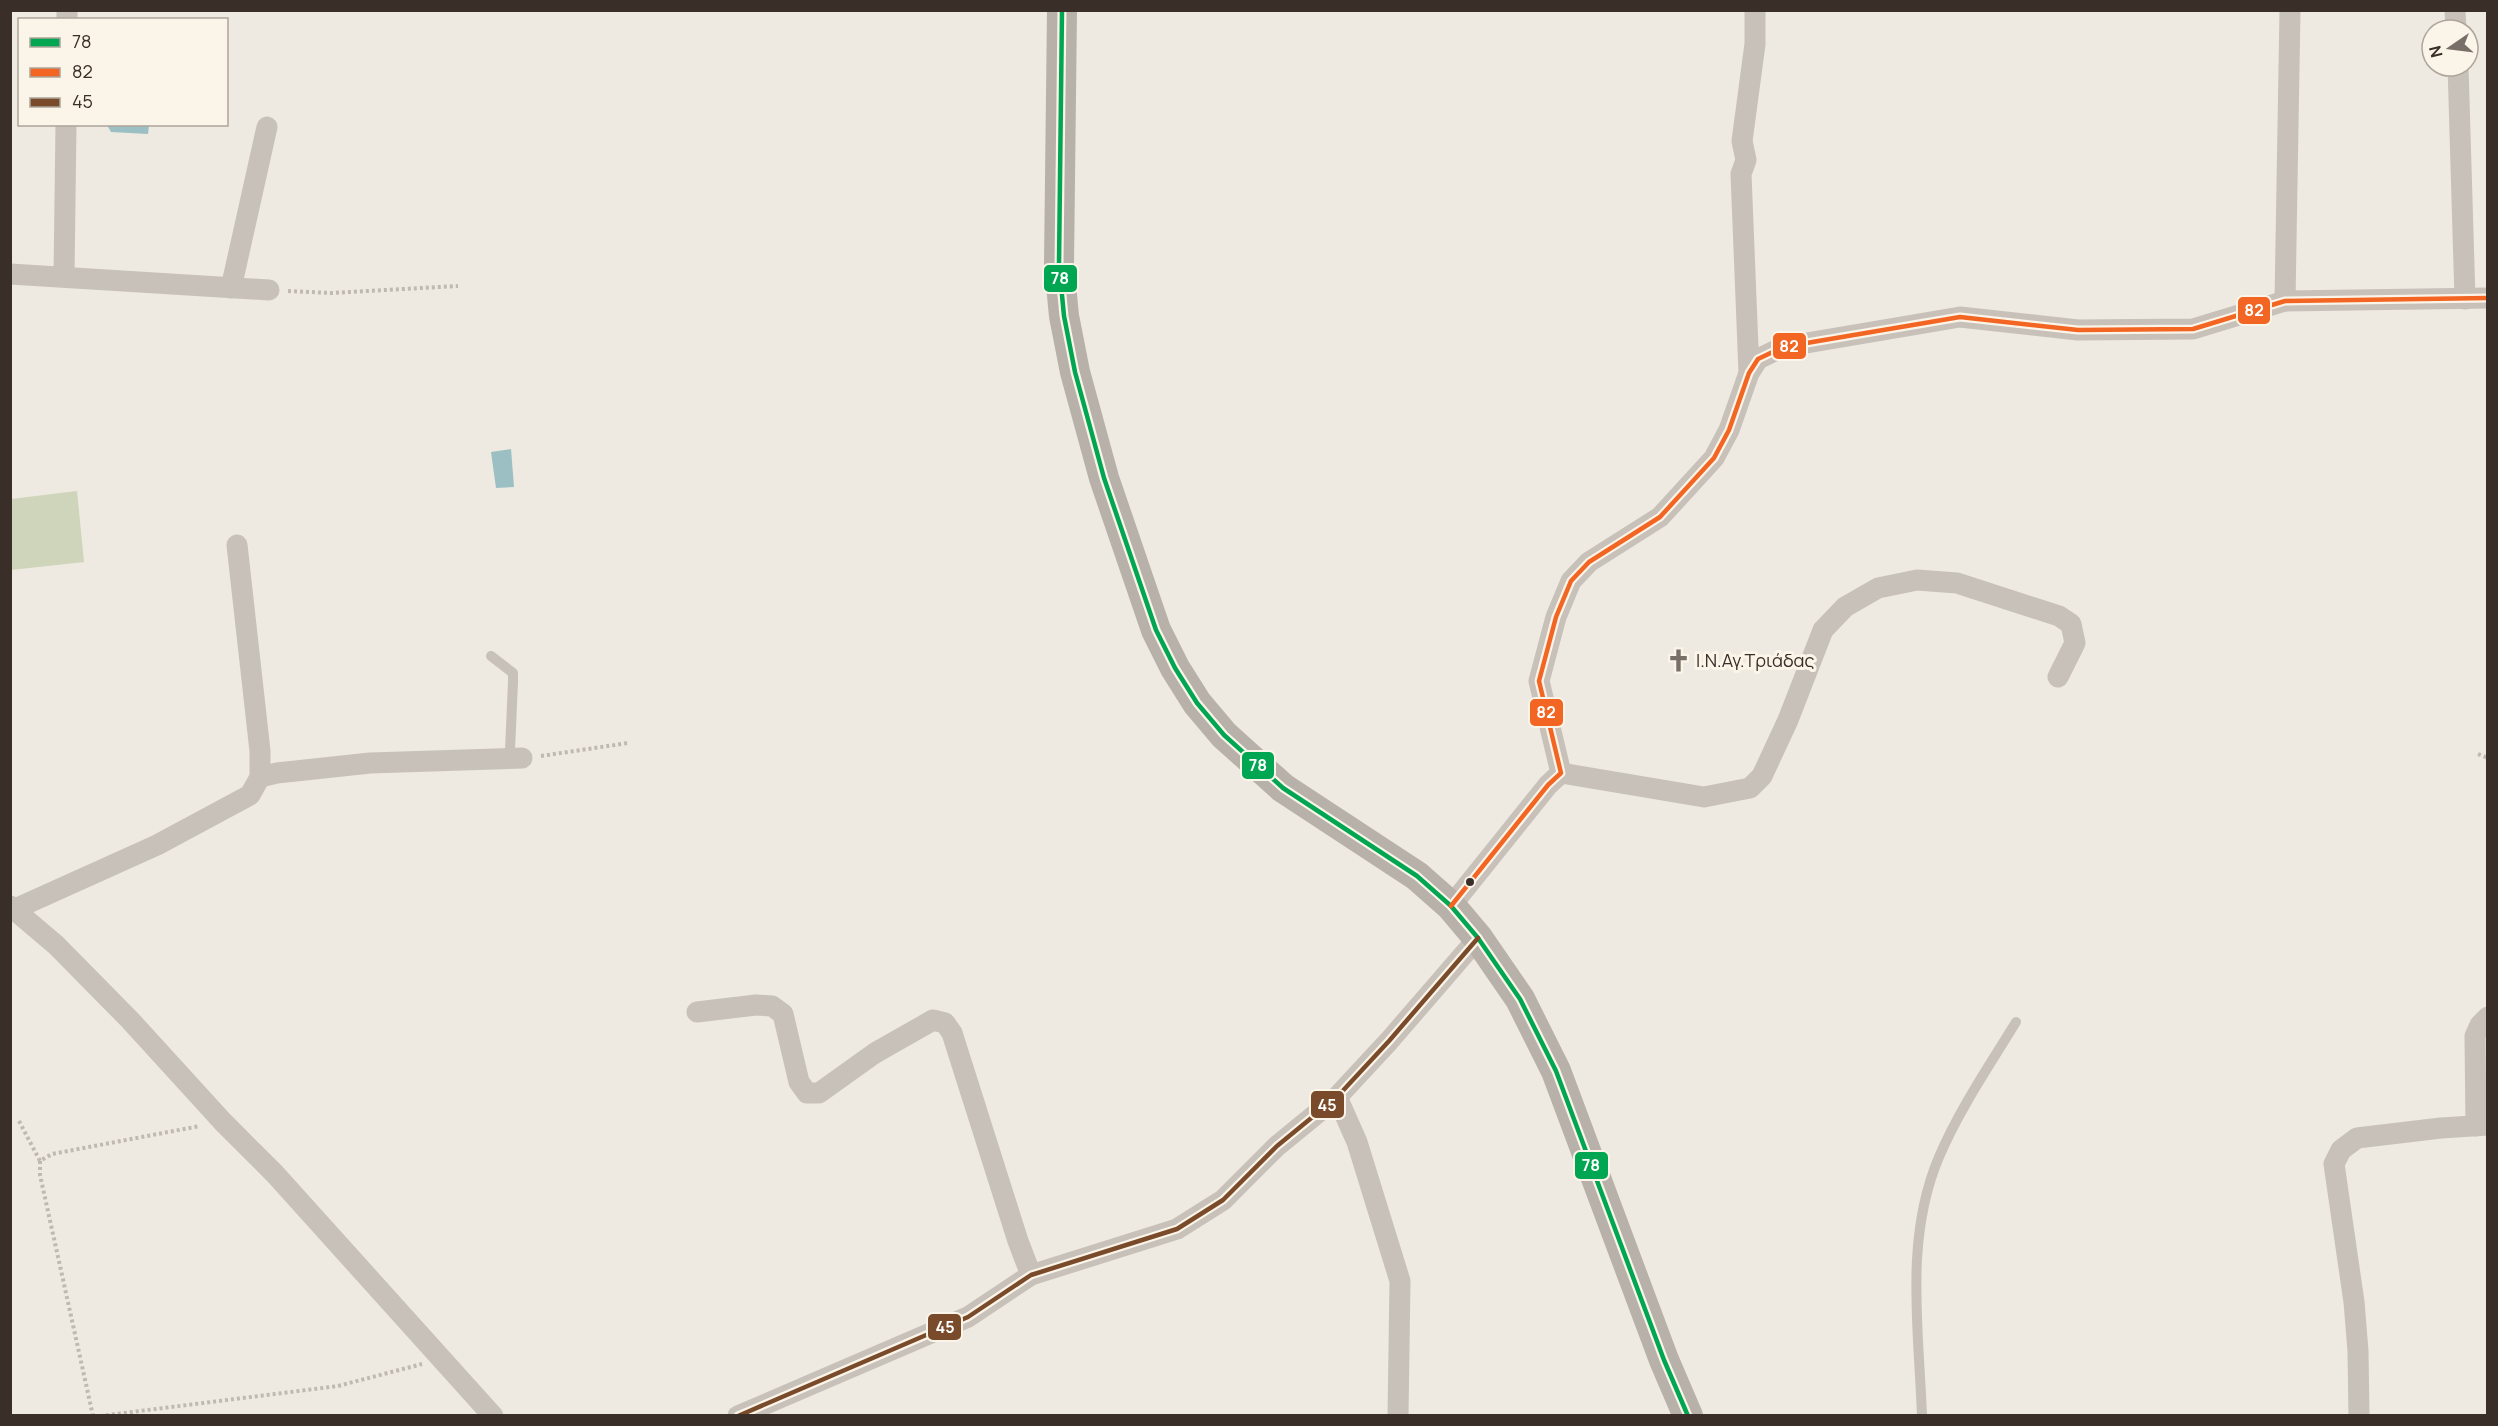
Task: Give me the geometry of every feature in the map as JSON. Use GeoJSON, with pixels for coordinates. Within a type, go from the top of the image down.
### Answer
{"type":"FeatureCollection","features":[{"type":"Feature","properties":{"kind":"main road"},"geometry":{"type":"LineString","coordinates":[[1062,10],[1059,264],[1064,316],[1075,372],[1104,478],[1156,630],[1174,668],[1197,703],[1224,735],[1252,763],[1283,788],[1417,876],[1451,906],[1478,938],[1520,999],[1556,1071],[1664,1360],[1688,1416]]}},
{"type":"Feature","properties":{"kind":"street"},"geometry":{"type":"LineString","coordinates":[[1749,373],[1741,174],[1746,160],[1742,141],[1755,44],[1755,10]]}},
{"type":"Feature","properties":{"kind":"street"},"geometry":{"type":"LineString","coordinates":[[2285,301],[2290,10]]}},
{"type":"Feature","properties":{"kind":"street"},"geometry":{"type":"LineString","coordinates":[[2458,78],[2465,298]]}},
{"type":"Feature","properties":{"kind":"street"},"geometry":{"type":"LineString","coordinates":[[64,276],[66,126]]}},
{"type":"Feature","properties":{"kind":"street"},"geometry":{"type":"LineString","coordinates":[[231,288],[267,127]]}},
{"type":"Feature","properties":{"kind":"street"},"geometry":{"type":"LineString","coordinates":[[10,274],[269,290]]}},
{"type":"Feature","properties":{"kind":"street"},"geometry":{"type":"LineString","coordinates":[[1561,773],[1539,681],[1556,617],[1571,581],[1589,562],[1660,517],[1714,458],[1729,430],[1749,373],[1758,358],[1783,347],[1960,317],[2078,330],[2193,329],[2285,301],[2487,298]]}},
{"type":"Feature","properties":{"kind":"street"},"geometry":{"type":"LineString","coordinates":[[237,545],[260,751],[260,777],[250,795],[157,845],[13,908],[56,945],[129,1019],[223,1122],[275,1174],[493,1416]]}},
{"type":"Feature","properties":{"kind":"street"},"geometry":{"type":"LineString","coordinates":[[1561,773],[1704,797],[1750,788],[1762,776],[1788,720],[1823,630],[1845,607],[1878,588],[1917,580],[1957,583],[2050,613],[2071,624],[2075,643],[2058,677]]}},
{"type":"Feature","properties":{"kind":"street"},"geometry":{"type":"LineString","coordinates":[[260,777],[277,773],[370,763],[522,759]]}},
{"type":"Feature","properties":{"kind":"street"},"geometry":{"type":"LineString","coordinates":[[1451,906],[1548,785],[1561,773]]}},
{"type":"Feature","properties":{"kind":"street"},"geometry":{"type":"LineString","coordinates":[[738,1416],[968,1317],[1031,1275],[1177,1229],[1223,1200],[1277,1146],[1337,1097],[1478,938]]}},
{"type":"Feature","properties":{"kind":"street"},"geometry":{"type":"LineString","coordinates":[[697,1012],[756,1005],[772,1006],[783,1014],[800,1082],[807,1093],[819,1093],[875,1053],[933,1020],[945,1023],[952,1034],[1031,1275]]}},
{"type":"Feature","properties":{"kind":"street"},"geometry":{"type":"LineString","coordinates":[[2360,1416],[2354,1302],[2334,1164],[2341,1150],[2357,1138],[2482,1125],[2475,1036],[2480,1024],[2487,1017]]}},
{"type":"Feature","properties":{"kind":"street"},"geometry":{"type":"LineString","coordinates":[[1337,1097],[1364,1164],[1400,1281],[1398,1416]]}},
{"type":"Feature","properties":{"kind":"lane"},"geometry":{"type":"LineString","coordinates":[[492,656],[513,673],[510,750],[501,759]]}},
{"type":"Feature","properties":{"kind":"lane"},"geometry":{"type":"LineString","coordinates":[[1922,1416],[1916,1261],[1924,1202],[1938,1159],[1949,1135],[2016,1023]]}},
{"type":"Feature","properties":{"kind":"path"},"geometry":{"type":"LineString","coordinates":[[269,290],[332,293],[458,286]]}},
{"type":"Feature","properties":{"kind":"path"},"geometry":{"type":"LineString","coordinates":[[522,759],[628,743]]}},
{"type":"Feature","properties":{"kind":"path"},"geometry":{"type":"LineString","coordinates":[[2478,754],[2487,758]]}},
{"type":"Feature","properties":{"kind":"path"},"geometry":{"type":"LineString","coordinates":[[19,1121],[40,1161],[40,1175],[93,1416]]}},
{"type":"Feature","properties":{"kind":"path"},"geometry":{"type":"LineString","coordinates":[[40,1161],[52,1154],[223,1122]]}},
{"type":"Feature","properties":{"kind":"path"},"geometry":{"type":"LineString","coordinates":[[100,1416],[338,1386],[442,1358]]}},
{"type":"Feature","properties":{"kind":"green space"},"geometry":{"type":"Polygon","coordinates":[[[77,491],[84,562],[11,570],[11,499],[77,491]]]}},
{"type":"Feature","properties":{"kind":"water"},"geometry":{"type":"Polygon","coordinates":[[[108,126],[149,126],[148,134],[111,132],[108,126]]]}},
{"type":"Feature","properties":{"kind":"water"},"geometry":{"type":"Polygon","coordinates":[[[511,449],[514,487],[496,488],[491,452],[511,449]]]}},
{"type":"Feature","properties":{"kind":"transit line","name":"78"},"geometry":{"type":"LineString","coordinates":[[1062,10],[1059,264],[1064,316],[1075,372],[1104,478],[1156,630],[1175,668],[1197,703],[1224,735],[1283,788],[1417,876],[1451,906],[1478,938],[1520,999],[1556,1071],[1664,1360],[1688,1416]]}},
{"type":"Feature","properties":{"kind":"transit line","name":"82"},"geometry":{"type":"LineString","coordinates":[[1451,906],[1548,785],[1561,773],[1539,681],[1556,617],[1571,581],[1589,562],[1660,517],[1714,458],[1729,430],[1749,373],[1758,359],[1783,347],[1960,317],[2078,330],[2193,329],[2285,301],[2488,298]]}},
{"type":"Feature","properties":{"kind":"transit line","name":"45"},"geometry":{"type":"LineString","coordinates":[[738,1416],[968,1317],[1031,1275],[1177,1229],[1223,1200],[1277,1146],[1337,1097],[1478,938]]}},
{"type":"Feature","properties":{"kind":"place","name":"Ι.Ν.Αγ.Τριάδας"},"geometry":{"type":"Point","coordinates":[1678,661]}}]}
